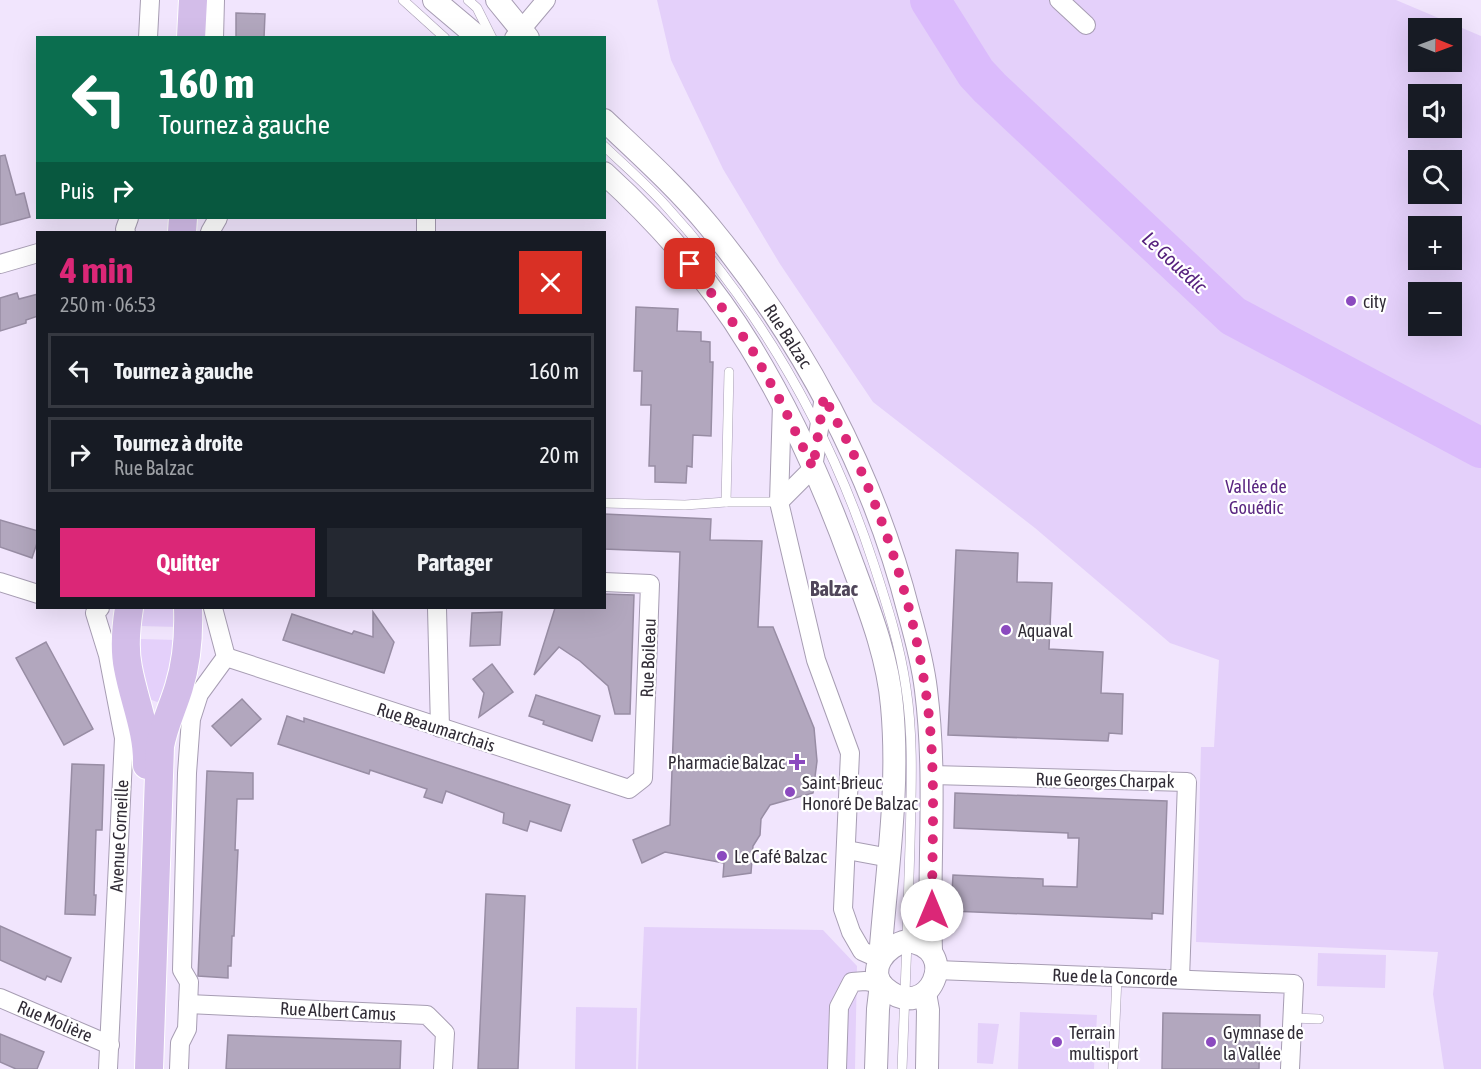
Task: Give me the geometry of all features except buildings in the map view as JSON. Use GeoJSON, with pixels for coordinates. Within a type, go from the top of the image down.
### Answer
{"type":"FeatureCollection","features":[{"type":"Feature","properties":{"kind":"main road"},"geometry":{"type":"LineString","coordinates":[[159,36],[178,0]]}},
{"type":"Feature","properties":{"kind":"main road"},"geometry":{"type":"LineString","coordinates":[[191,36],[193,0]]}},
{"type":"Feature","properties":{"kind":"main road","name":"Avenue Corneille"},"geometry":{"type":"LineString","coordinates":[[129,609],[128,666],[147,749],[135,1069]]}},
{"type":"Feature","properties":{"kind":"main road","name":"Avenue Corneille"},"geometry":{"type":"LineString","coordinates":[[149,1069],[160,746],[179,687],[186,655],[189,635],[188,609]]}},
{"type":"Feature","properties":{"kind":"street"},"geometry":{"type":"LineString","coordinates":[[150,0],[158,36]]}},
{"type":"Feature","properties":{"kind":"street"},"geometry":{"type":"LineString","coordinates":[[214,36],[215,0]]}},
{"type":"Feature","properties":{"kind":"street"},"geometry":{"type":"LineString","coordinates":[[434,0],[477,36]]}},
{"type":"Feature","properties":{"kind":"street"},"geometry":{"type":"LineString","coordinates":[[497,0],[521,35],[546,0]]}},
{"type":"Feature","properties":{"kind":"street"},"geometry":{"type":"LineString","coordinates":[[1059,0],[1086,25]]}},
{"type":"Feature","properties":{"kind":"street","name":"Rue Balzac"},"geometry":{"type":"LineString","coordinates":[[606,122],[708,225],[752,281],[824,396],[884,528],[902,584],[926,688],[932,775],[934,961]]}},
{"type":"Feature","properties":{"kind":"street","name":"Rue Balzac"},"geometry":{"type":"LineString","coordinates":[[606,175],[653,221],[704,281],[750,346],[782,404],[838,523],[868,606],[892,704],[895,769],[890,858],[878,967],[881,984]]}},
{"type":"Feature","properties":{"kind":"street"},"geometry":{"type":"LineString","coordinates":[[0,264],[36,254]]}},
{"type":"Feature","properties":{"kind":"street"},"geometry":{"type":"LineString","coordinates":[[778,502],[813,468],[824,396]]}},
{"type":"Feature","properties":{"kind":"street"},"geometry":{"type":"LineString","coordinates":[[782,404],[778,502],[816,660],[850,753],[843,909],[851,932],[862,951],[880,959],[890,947],[907,941],[922,944],[934,961],[935,980],[915,996],[897,997],[881,984],[865,981],[852,982],[839,1007],[837,1069]]}},
{"type":"Feature","properties":{"kind":"street"},"geometry":{"type":"LineString","coordinates":[[0,582],[36,593]]}},
{"type":"Feature","properties":{"kind":"street","name":"Rue Boileau"},"geometry":{"type":"LineString","coordinates":[[606,582],[650,584],[643,778]]}},
{"type":"Feature","properties":{"kind":"street","name":"Avenue Corneille"},"geometry":{"type":"LineString","coordinates":[[91,609],[108,655],[124,738],[108,1069]]}},
{"type":"Feature","properties":{"kind":"street"},"geometry":{"type":"LineString","coordinates":[[179,1069],[180,1043],[187,1029],[189,982],[182,970],[187,773],[191,719],[199,694],[226,657],[213,609]]}},
{"type":"Feature","properties":{"kind":"street"},"geometry":{"type":"LineString","coordinates":[[437,609],[440,728]]}},
{"type":"Feature","properties":{"kind":"street","name":"Rue Beaumarchais"},"geometry":{"type":"LineString","coordinates":[[226,657],[629,789],[643,778]]}},
{"type":"Feature","properties":{"kind":"street","name":"Rue Georges Charpak"},"geometry":{"type":"LineString","coordinates":[[932,775],[1187,782],[1180,980]]}},
{"type":"Feature","properties":{"kind":"street"},"geometry":{"type":"LineString","coordinates":[[846,850],[890,858]]}},
{"type":"Feature","properties":{"kind":"street","name":"Rue de la Concorde"},"geometry":{"type":"LineString","coordinates":[[934,961],[1117,977],[1294,984],[1293,1018]]}},
{"type":"Feature","properties":{"kind":"street"},"geometry":{"type":"LineString","coordinates":[[876,1069],[881,984]]}},
{"type":"Feature","properties":{"kind":"street"},"geometry":{"type":"LineString","coordinates":[[915,996],[928,1010],[927,1069]]}},
{"type":"Feature","properties":{"kind":"street","name":"Rue Molière"},"geometry":{"type":"LineString","coordinates":[[0,998],[110,1045]]}},
{"type":"Feature","properties":{"kind":"street","name":"Rue Albert Camus"},"geometry":{"type":"LineString","coordinates":[[188,1004],[427,1014],[445,1033],[443,1069]]}},
{"type":"Feature","properties":{"kind":"street"},"geometry":{"type":"LineString","coordinates":[[1290,1069],[1293,1018]]}},
{"type":"Feature","properties":{"kind":"lane"},"geometry":{"type":"LineString","coordinates":[[403,0],[443,36]]}},
{"type":"Feature","properties":{"kind":"lane"},"geometry":{"type":"LineString","coordinates":[[468,0],[477,8],[491,36]]}},
{"type":"Feature","properties":{"kind":"lane"},"geometry":{"type":"LineString","coordinates":[[606,148],[666,207],[736,291],[792,376],[819,428],[857,513],[890,616],[906,689],[911,734],[912,781],[907,941],[915,996],[902,1069]]}},
{"type":"Feature","properties":{"kind":"lane"},"geometry":{"type":"LineString","coordinates":[[726,502],[729,372]]}},
{"type":"Feature","properties":{"kind":"lane"},"geometry":{"type":"LineString","coordinates":[[606,503],[685,505],[778,502]]}},
{"type":"Feature","properties":{"kind":"lane"},"geometry":{"type":"LineString","coordinates":[[1113,1069],[1117,977]]}},
{"type":"Feature","properties":{"kind":"lane"},"geometry":{"type":"LineString","coordinates":[[1293,1018],[1319,1019]]}},
{"type":"Feature","properties":{"kind":"green space","name":"Vallée de Gouédic"},"geometry":{"type":"Polygon","coordinates":[[[657,0],[1396,0],[1438,18],[1408,18],[1408,72],[1462,72],[1462,28],[1481,36],[1481,1069],[1444,1069],[1433,994],[1438,952],[1196,942],[1201,747],[1214,747],[1219,660],[1170,643],[1035,528],[873,402],[780,264],[723,169],[671,60],[657,0]]]}},
{"type":"Feature","properties":{"kind":"green space"},"geometry":{"type":"Polygon","coordinates":[[[142,609],[178,609],[179,627],[140,626],[142,609]]]}},
{"type":"Feature","properties":{"kind":"green space"},"geometry":{"type":"Polygon","coordinates":[[[139,639],[178,640],[161,700],[157,702],[149,699],[141,669],[139,639]]]}},
{"type":"Feature","properties":{"kind":"green space"},"geometry":{"type":"Polygon","coordinates":[[[644,927],[823,930],[857,966],[855,1069],[638,1069],[644,927]]]}},
{"type":"Feature","properties":{"kind":"green space"},"geometry":{"type":"Polygon","coordinates":[[[1318,953],[1386,955],[1385,988],[1317,986],[1318,953]]]}},
{"type":"Feature","properties":{"kind":"green space"},"geometry":{"type":"Polygon","coordinates":[[[576,1007],[637,1008],[636,1069],[575,1069],[576,1007]]]}},
{"type":"Feature","properties":{"kind":"green space","name":"Terrain multisport"},"geometry":{"type":"Polygon","coordinates":[[[1020,1012],[1097,1015],[1094,1069],[1018,1069],[1020,1012]]]}},
{"type":"Feature","properties":{"kind":"green space"},"geometry":{"type":"Polygon","coordinates":[[[978,1023],[999,1024],[993,1064],[977,1063],[978,1023]]]}},
{"type":"Feature","properties":{"kind":"waterway","name":"Le Gouédic"},"geometry":{"type":"LineString","coordinates":[[930,0],[976,73],[990,88],[1233,316],[1481,448]]}},
{"type":"Feature","properties":{"kind":"place","name":"city"},"geometry":{"type":"Point","coordinates":[1351,301]}},
{"type":"Feature","properties":{"kind":"place","name":"Aquaval"},"geometry":{"type":"Point","coordinates":[1006,630]}},
{"type":"Feature","properties":{"kind":"place","name":"Pharmacie Balzac"},"geometry":{"type":"Point","coordinates":[797,762]}},
{"type":"Feature","properties":{"kind":"place","name":"Saint-Brieuc Honoré De Balzac"},"geometry":{"type":"Point","coordinates":[790,792]}},
{"type":"Feature","properties":{"kind":"place","name":"Le Café Balzac"},"geometry":{"type":"Point","coordinates":[722,856]}},
{"type":"Feature","properties":{"kind":"place","name":"Terrain multisport"},"geometry":{"type":"Point","coordinates":[1057,1042]}},
{"type":"Feature","properties":{"kind":"place","name":"Gymnase de la Vallée"},"geometry":{"type":"Point","coordinates":[1211,1042]}},
{"type":"Feature","properties":{"kind":"district","name":"Balzac"},"geometry":{"type":"Point","coordinates":[834,588]}},
{"type":"Feature","properties":{"kind":"route"},"geometry":{"type":"LineString","coordinates":[[690,264],[750,346],[782,404],[813,468],[824,396],[852,452],[884,528],[902,584],[926,688],[932,775],[932,910]]}}]}
